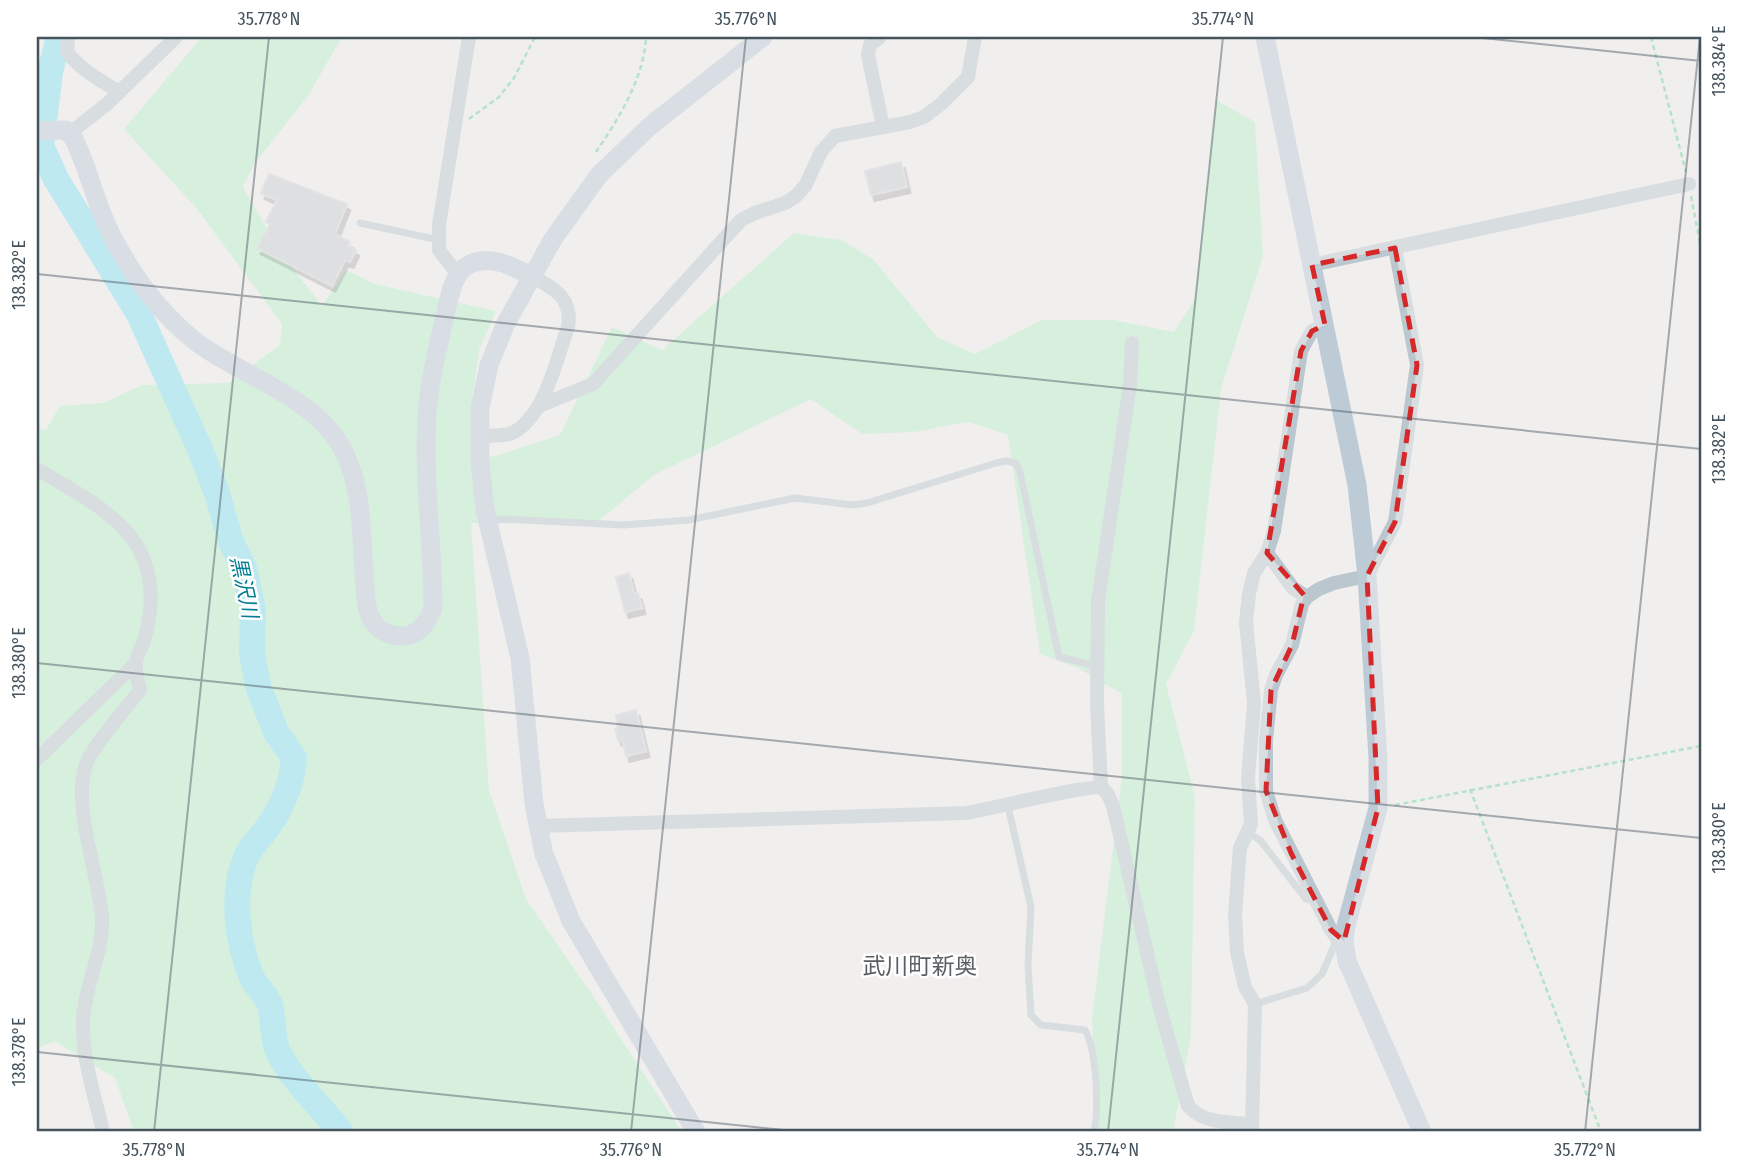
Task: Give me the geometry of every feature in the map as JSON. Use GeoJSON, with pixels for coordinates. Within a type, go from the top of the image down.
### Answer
{"type":"FeatureCollection","features":[{"type":"Feature","properties":{"kind":"street"},"geometry":{"type":"LineString","coordinates":[[68,37],[67,52],[74,61],[119,92]]}},
{"type":"Feature","properties":{"kind":"street"},"geometry":{"type":"LineString","coordinates":[[37,131],[63,131],[119,92],[176,37]]}},
{"type":"Feature","properties":{"kind":"street"},"geometry":{"type":"LineString","coordinates":[[459,275],[439,250],[439,225],[469,37]]}},
{"type":"Feature","properties":{"kind":"street"},"geometry":{"type":"LineString","coordinates":[[696,1132],[571,921],[544,854],[531,776],[520,658],[487,522],[479,436],[480,408],[489,365],[506,323],[552,239],[599,175],[650,126],[763,37]]}},
{"type":"Feature","properties":{"kind":"street"},"geometry":{"type":"LineString","coordinates":[[880,37],[870,45],[868,55],[883,127]]}},
{"type":"Feature","properties":{"kind":"street"},"geometry":{"type":"LineString","coordinates":[[539,406],[593,384],[741,220],[796,196],[805,186],[821,152],[835,136],[924,117],[950,95],[968,77],[975,37]]}},
{"type":"Feature","properties":{"kind":"street"},"geometry":{"type":"LineString","coordinates":[[1265,37],[1357,485],[1367,576],[1378,759],[1378,808],[1340,939]]}},
{"type":"Feature","properties":{"kind":"street"},"geometry":{"type":"LineString","coordinates":[[63,131],[79,150],[108,227],[124,258],[157,303],[195,340],[304,407],[338,440],[351,470],[358,497],[367,607],[377,629],[398,636],[409,636],[429,619],[433,608],[427,413],[431,380],[452,287],[463,268],[472,262],[485,260],[501,262],[553,288],[564,299],[570,315],[539,406],[528,423],[510,434],[479,436]]}},
{"type":"Feature","properties":{"kind":"street"},"geometry":{"type":"LineString","coordinates":[[1312,265],[1689,184]]}},
{"type":"Feature","properties":{"kind":"street"},"geometry":{"type":"LineString","coordinates":[[1367,576],[1395,522],[1417,365],[1395,248]]}},
{"type":"Feature","properties":{"kind":"street"},"geometry":{"type":"LineString","coordinates":[[538,826],[966,813],[1084,788],[1101,788],[1108,794],[1113,806],[1160,1010],[1188,1106],[1205,1120],[1251,1128],[1255,1004],[1245,987],[1237,953],[1236,915],[1240,848],[1251,824],[1248,778],[1254,703],[1246,622],[1254,573],[1267,553],[1274,531],[1301,351],[1312,331],[1325,325]]}},
{"type":"Feature","properties":{"kind":"street"},"geometry":{"type":"LineString","coordinates":[[1101,788],[1097,704],[1098,601],[1130,385],[1132,343]]}},
{"type":"Feature","properties":{"kind":"street"},"geometry":{"type":"LineString","coordinates":[[37,469],[102,507],[131,536],[144,561],[150,582],[150,610],[145,638],[135,663],[37,759]]}},
{"type":"Feature","properties":{"kind":"street"},"geometry":{"type":"LineString","coordinates":[[1267,553],[1293,588],[1307,597]]}},
{"type":"Feature","properties":{"kind":"street"},"geometry":{"type":"LineString","coordinates":[[1367,576],[1319,589],[1302,604],[1292,645],[1271,690],[1266,740],[1266,791],[1275,821],[1340,939],[1346,961],[1422,1132]]}},
{"type":"Feature","properties":{"kind":"street"},"geometry":{"type":"LineString","coordinates":[[103,1132],[86,1057],[83,1021],[98,955],[102,919],[81,792],[87,761],[140,690],[135,663]]}},
{"type":"Feature","properties":{"kind":"lane"},"geometry":{"type":"LineString","coordinates":[[360,223],[439,240]]}},
{"type":"Feature","properties":{"kind":"lane"},"geometry":{"type":"LineString","coordinates":[[487,522],[501,519],[624,525],[689,520],[795,498],[853,505],[996,463],[1016,463],[1059,657],[1097,666]]}},
{"type":"Feature","properties":{"kind":"lane"},"geometry":{"type":"LineString","coordinates":[[1009,806],[1031,907],[1028,965],[1031,1015],[1041,1025],[1085,1030],[1091,1039],[1096,1121],[1094,1132]]}},
{"type":"Feature","properties":{"kind":"lane"},"geometry":{"type":"LineString","coordinates":[[1248,833],[1260,840],[1306,899],[1317,900]]}},
{"type":"Feature","properties":{"kind":"lane"},"geometry":{"type":"LineString","coordinates":[[1255,1004],[1307,988],[1322,974],[1340,939]]}},
{"type":"Feature","properties":{"kind":"path"},"geometry":{"type":"LineString","coordinates":[[454,126],[461,125],[499,97],[514,78],[535,37]]}},
{"type":"Feature","properties":{"kind":"path"},"geometry":{"type":"LineString","coordinates":[[596,153],[638,78],[643,64],[646,37]]}},
{"type":"Feature","properties":{"kind":"path"},"geometry":{"type":"LineString","coordinates":[[1651,37],[1689,184],[1701,247]]}},
{"type":"Feature","properties":{"kind":"path"},"geometry":{"type":"LineString","coordinates":[[1378,808],[1701,746]]}},
{"type":"Feature","properties":{"kind":"path"},"geometry":{"type":"LineString","coordinates":[[1470,789],[1601,1132]]}},
{"type":"Feature","properties":{"kind":"highlighted area"},"geometry":{"type":"Polygon","coordinates":[[[1395,248],[1417,365],[1395,522],[1367,576],[1378,808],[1344,941],[1331,930],[1291,853],[1266,791],[1271,690],[1292,645],[1304,595],[1267,553],[1301,351],[1312,331],[1325,325],[1312,265],[1395,248]]]}},
{"type":"Feature","properties":{"kind":"green space"},"geometry":{"type":"Polygon","coordinates":[[[202,37],[342,37],[308,96],[254,164],[243,187],[281,253],[322,306],[346,270],[375,284],[496,311],[479,351],[472,400],[473,453],[492,457],[560,435],[612,327],[662,350],[794,233],[841,240],[873,259],[937,337],[975,354],[1042,320],[1114,320],[1174,332],[1195,299],[1216,100],[1255,122],[1263,256],[1221,389],[1194,631],[1166,684],[1195,797],[1191,1035],[1173,1132],[1097,1132],[1092,1018],[1122,775],[1122,694],[1078,668],[1040,654],[1008,435],[968,422],[914,432],[862,434],[811,399],[654,475],[595,524],[471,523],[489,790],[526,899],[682,1132],[134,1132],[115,1078],[54,1041],[37,1049],[37,428],[46,430],[60,406],[103,403],[142,385],[228,383],[280,345],[282,324],[197,209],[124,129],[202,37]]]}},
{"type":"Feature","properties":{"kind":"building"},"geometry":{"type":"Polygon","coordinates":[[[901,162],[907,187],[871,195],[865,171],[901,162]]]}},
{"type":"Feature","properties":{"kind":"building"},"geometry":{"type":"Polygon","coordinates":[[[269,174],[347,204],[335,234],[350,242],[348,246],[356,250],[350,262],[345,260],[332,286],[257,248],[270,224],[266,222],[277,200],[261,193],[269,174]]]}},
{"type":"Feature","properties":{"kind":"building"},"geometry":{"type":"Polygon","coordinates":[[[629,573],[634,594],[638,593],[642,608],[625,612],[616,577],[629,573]]]}},
{"type":"Feature","properties":{"kind":"building"},"geometry":{"type":"Polygon","coordinates":[[[636,710],[646,751],[626,756],[622,739],[618,740],[615,729],[618,728],[616,715],[636,710]]]}},
{"type":"Feature","properties":{"kind":"waterway","name":"黒沢川"},"geometry":{"type":"LineString","coordinates":[[59,37],[50,72],[41,146],[56,179],[139,314],[199,447],[217,493],[231,542],[244,568],[253,610],[252,653],[258,686],[276,732],[294,758],[289,786],[282,803],[248,853],[241,871],[237,902],[243,949],[252,978],[270,1005],[278,1052],[299,1083],[341,1132]]}},
{"type":"Feature","properties":{"kind":"district","name":"武川町新奥"},"geometry":{"type":"Point","coordinates":[920,966]}}]}
